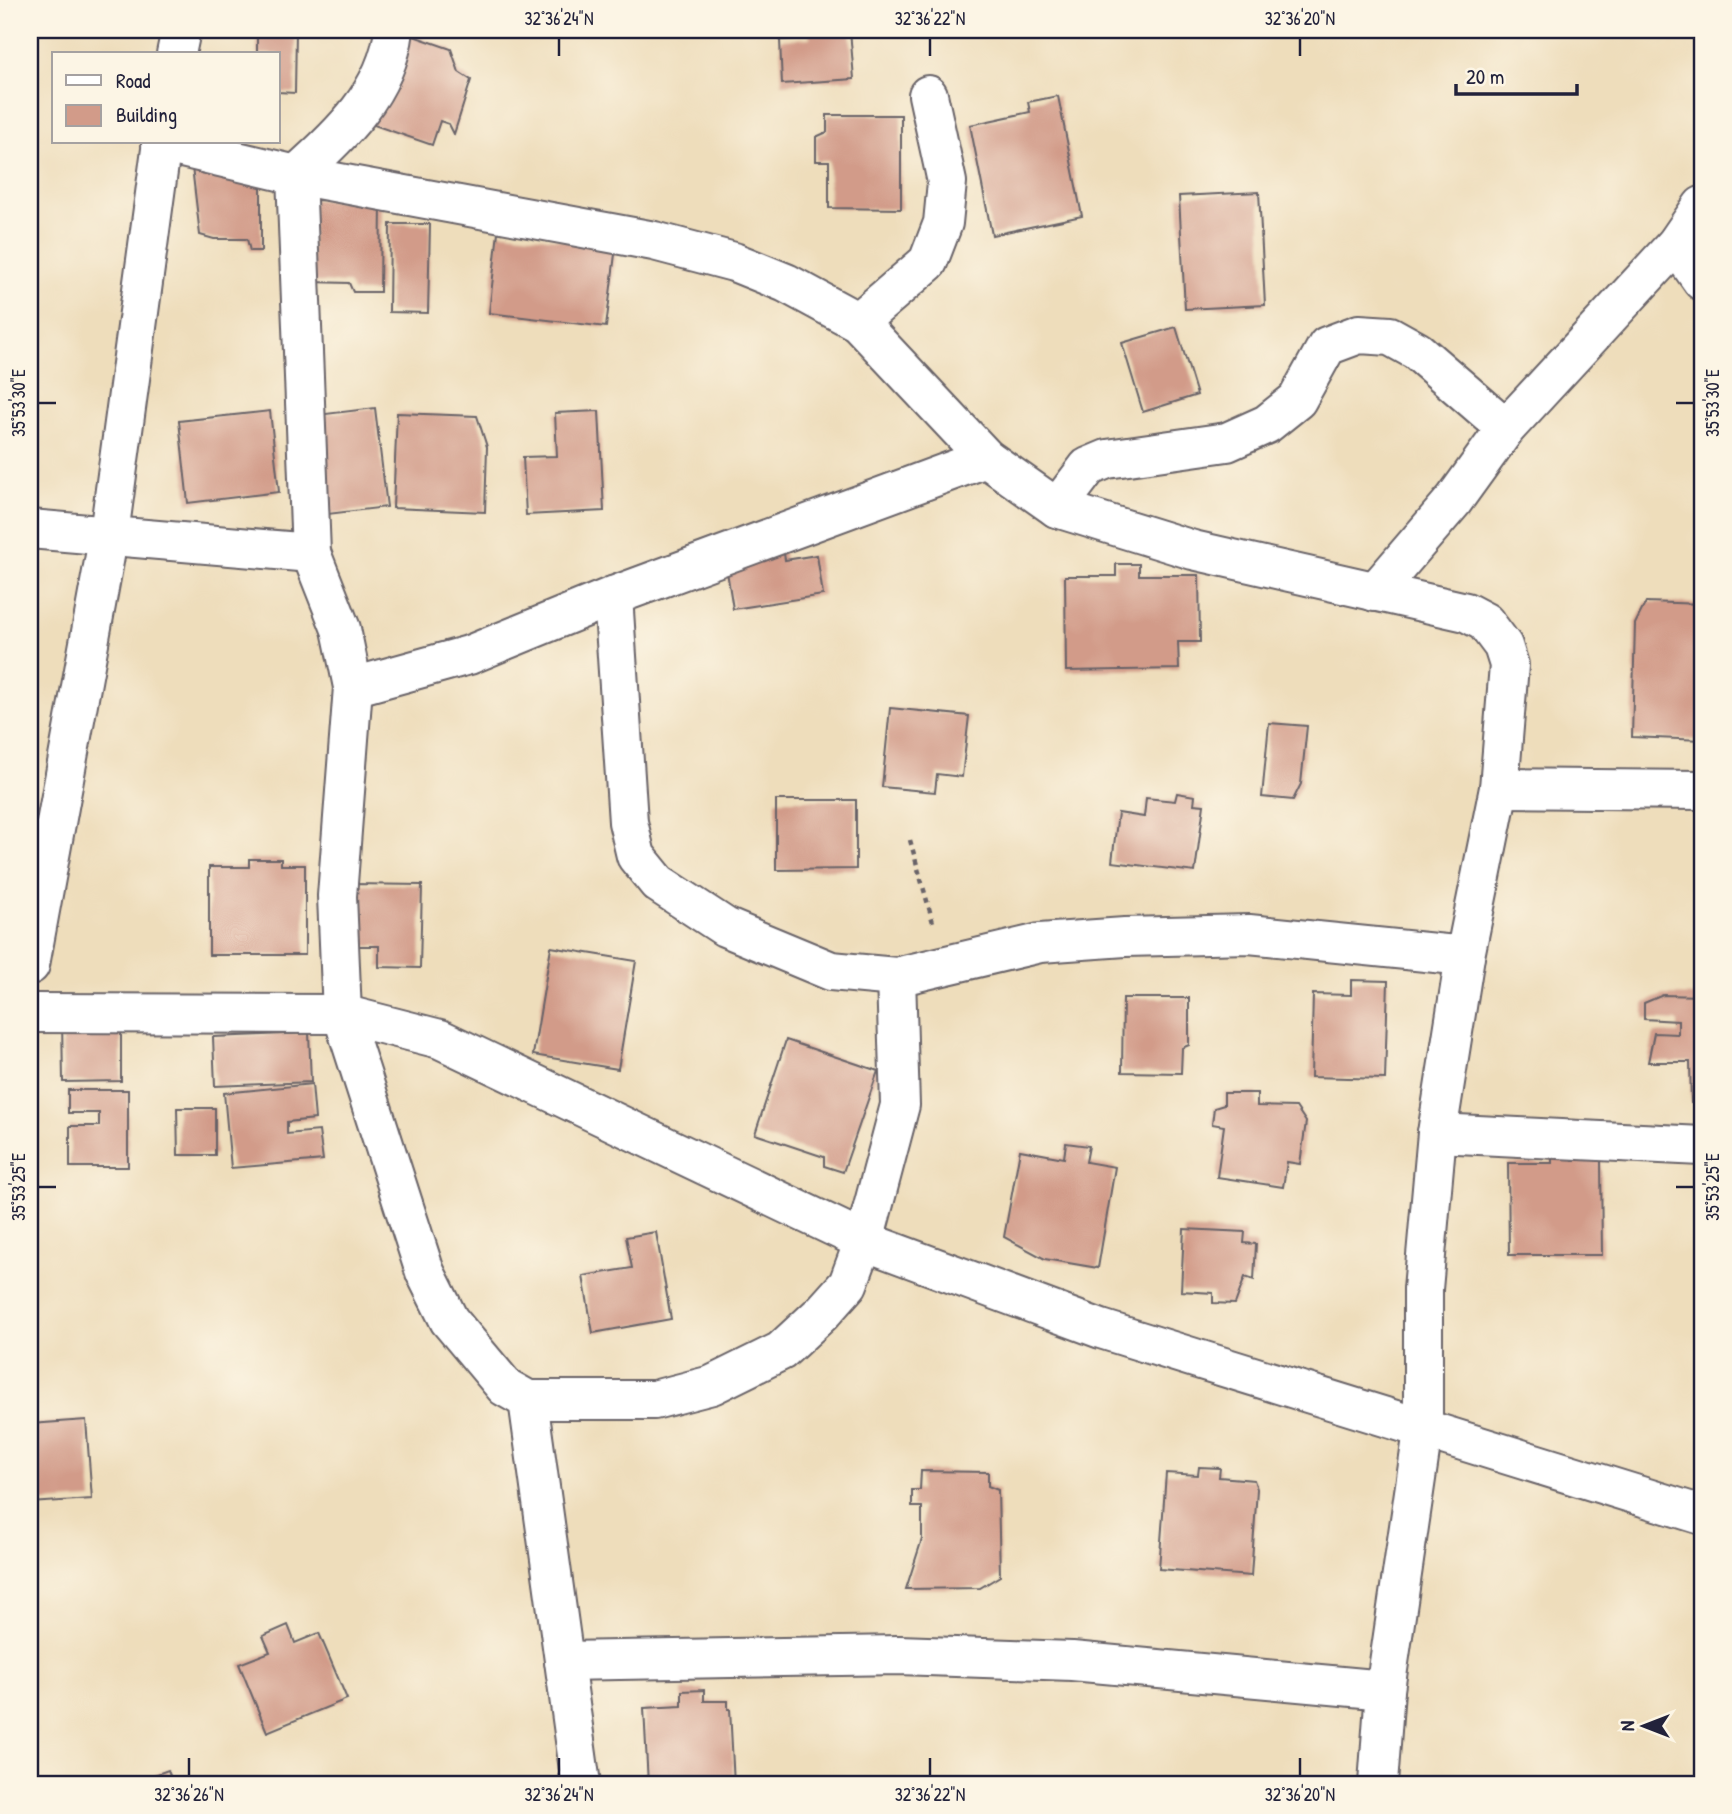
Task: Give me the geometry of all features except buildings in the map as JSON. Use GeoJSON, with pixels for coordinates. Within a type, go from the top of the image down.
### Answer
{"type":"FeatureCollection","features":[{"type":"Feature","properties":{"kind":"street"},"geometry":{"type":"LineString","coordinates":[[176,52],[181,30]]}},
{"type":"Feature","properties":{"kind":"street"},"geometry":{"type":"LineString","coordinates":[[394,30],[387,62],[352,123],[296,175],[311,553],[341,629],[353,687],[337,895],[342,1014],[425,1272],[449,1320],[483,1364],[505,1387],[528,1400],[654,1400],[712,1385],[781,1351],[822,1313],[848,1284],[864,1241],[900,1105],[896,977]]}},
{"type":"Feature","properties":{"kind":"street"},"geometry":{"type":"LineString","coordinates":[[858,322],[928,262],[943,223],[947,182],[928,95]]}},
{"type":"Feature","properties":{"kind":"street"},"geometry":{"type":"LineString","coordinates":[[30,965],[109,534],[162,144]]}},
{"type":"Feature","properties":{"kind":"street"},"geometry":{"type":"LineString","coordinates":[[166,144],[296,175],[654,241],[734,262],[786,283],[858,322],[986,458],[1057,508],[1193,550],[1466,612],[1485,622],[1503,646],[1509,666],[1499,788],[1465,956],[1437,1133],[1423,1289],[1423,1431],[1385,1689],[1378,1784]]}},
{"type":"Feature","properties":{"kind":"street"},"geometry":{"type":"LineString","coordinates":[[1375,592],[1454,500],[1506,428],[1676,244],[1702,206]]}},
{"type":"Feature","properties":{"kind":"street"},"geometry":{"type":"LineString","coordinates":[[1676,244],[1702,281]]}},
{"type":"Feature","properties":{"kind":"street"},"geometry":{"type":"LineString","coordinates":[[1057,508],[1088,467],[1108,459],[1227,442],[1267,424],[1297,400],[1327,346],[1359,334],[1390,336],[1417,351],[1506,428]]}},
{"type":"Feature","properties":{"kind":"street"},"geometry":{"type":"LineString","coordinates":[[353,687],[469,655],[613,596],[986,458]]}},
{"type":"Feature","properties":{"kind":"street"},"geometry":{"type":"LineString","coordinates":[[30,529],[311,553]]}},
{"type":"Feature","properties":{"kind":"street"},"geometry":{"type":"LineString","coordinates":[[613,596],[628,822],[636,856],[659,883],[725,927],[831,971],[896,977],[945,963],[1040,943],[1125,937],[1236,935],[1465,956]]}},
{"type":"Feature","properties":{"kind":"street"},"geometry":{"type":"LineString","coordinates":[[1499,788],[1702,790]]}},
{"type":"Feature","properties":{"kind":"street"},"geometry":{"type":"LineString","coordinates":[[30,1013],[342,1014],[440,1039],[864,1241],[1101,1329],[1423,1431],[1702,1515]]}},
{"type":"Feature","properties":{"kind":"street"},"geometry":{"type":"LineString","coordinates":[[1437,1133],[1702,1146]]}},
{"type":"Feature","properties":{"kind":"street"},"geometry":{"type":"LineString","coordinates":[[528,1400],[581,1784]]}},
{"type":"Feature","properties":{"kind":"street"},"geometry":{"type":"LineString","coordinates":[[564,1661],[926,1656],[1072,1661],[1385,1689]]}},
{"type":"Feature","properties":{"kind":"path"},"geometry":{"type":"LineString","coordinates":[[910,840],[945,963]]}}]}
